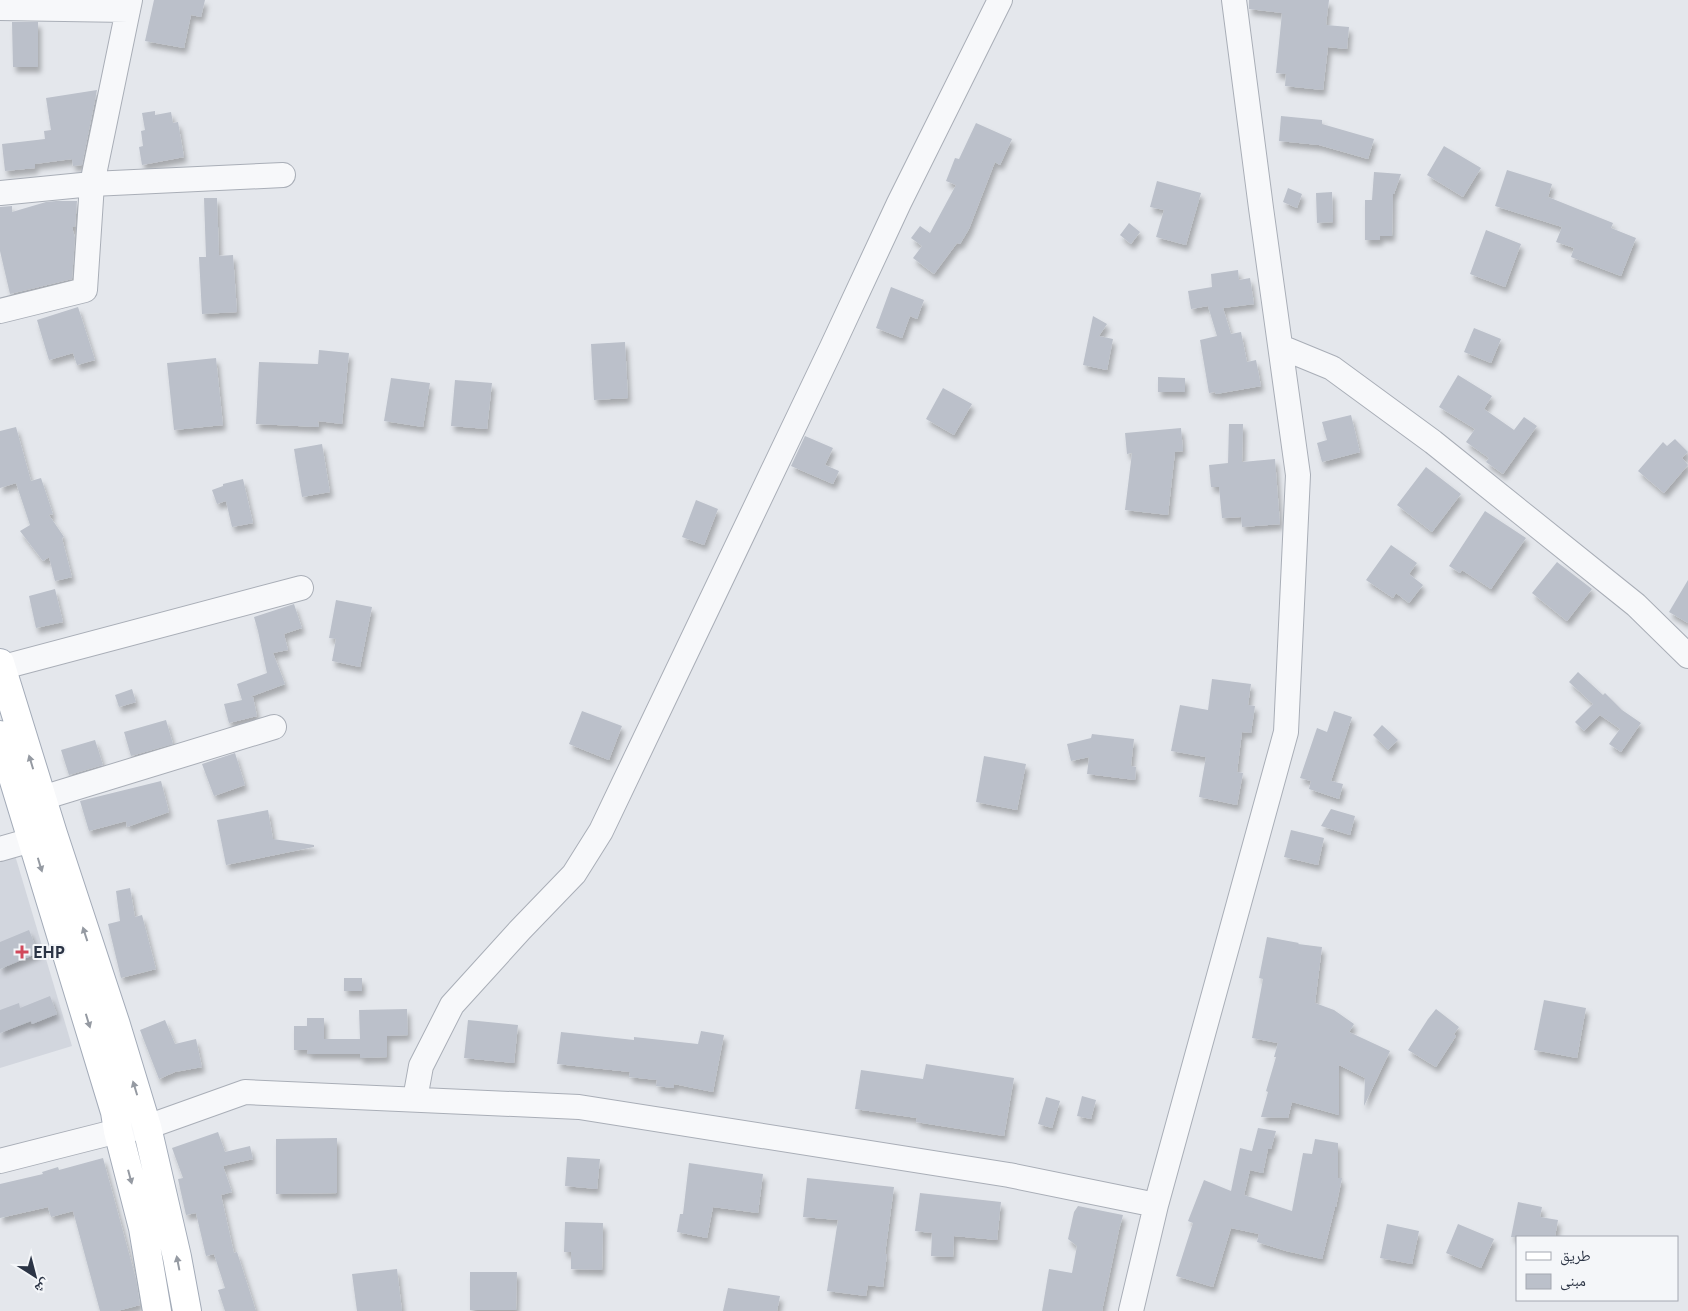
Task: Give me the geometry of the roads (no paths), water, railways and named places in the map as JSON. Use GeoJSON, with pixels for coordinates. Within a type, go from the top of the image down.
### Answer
{"type":"FeatureCollection","features":[{"type":"Feature","properties":{"kind":"main road"},"geometry":{"type":"LineString","coordinates":[[1,666],[42,798],[42,837],[144,1228],[157,1311]]}},
{"type":"Feature","properties":{"kind":"main road"},"geometry":{"type":"LineString","coordinates":[[0,735],[116,1025],[147,1127],[177,1257],[187,1311]]}},
{"type":"Feature","properties":{"kind":"street"},"geometry":{"type":"LineString","coordinates":[[416,1099],[421,1066],[452,1005],[574,874],[601,831],[899,203],[1000,0]]}},
{"type":"Feature","properties":{"kind":"street"},"geometry":{"type":"LineString","coordinates":[[1131,1311],[1156,1205],[1286,732],[1298,475],[1234,0]]}},
{"type":"Feature","properties":{"kind":"street"},"geometry":{"type":"LineString","coordinates":[[0,8],[129,5],[92,184],[85,290],[0,311]]}},
{"type":"Feature","properties":{"kind":"street"},"geometry":{"type":"LineString","coordinates":[[0,193],[92,184],[283,175]]}},
{"type":"Feature","properties":{"kind":"street"},"geometry":{"type":"LineString","coordinates":[[1281,347],[1332,368],[1433,442],[1636,605],[1688,656]]}},
{"type":"Feature","properties":{"kind":"street"},"geometry":{"type":"LineString","coordinates":[[1,666],[301,588]]}},
{"type":"Feature","properties":{"kind":"street"},"geometry":{"type":"LineString","coordinates":[[42,798],[274,727]]}},
{"type":"Feature","properties":{"kind":"street"},"geometry":{"type":"LineString","coordinates":[[0,849],[42,837]]}},
{"type":"Feature","properties":{"kind":"street"},"geometry":{"type":"LineString","coordinates":[[0,1161],[118,1131],[147,1127],[245,1092],[579,1107],[1009,1175],[1156,1205]]}},
{"type":"Feature","properties":{"kind":"place","name":"EHP"},"geometry":{"type":"Point","coordinates":[22,952]}}]}
